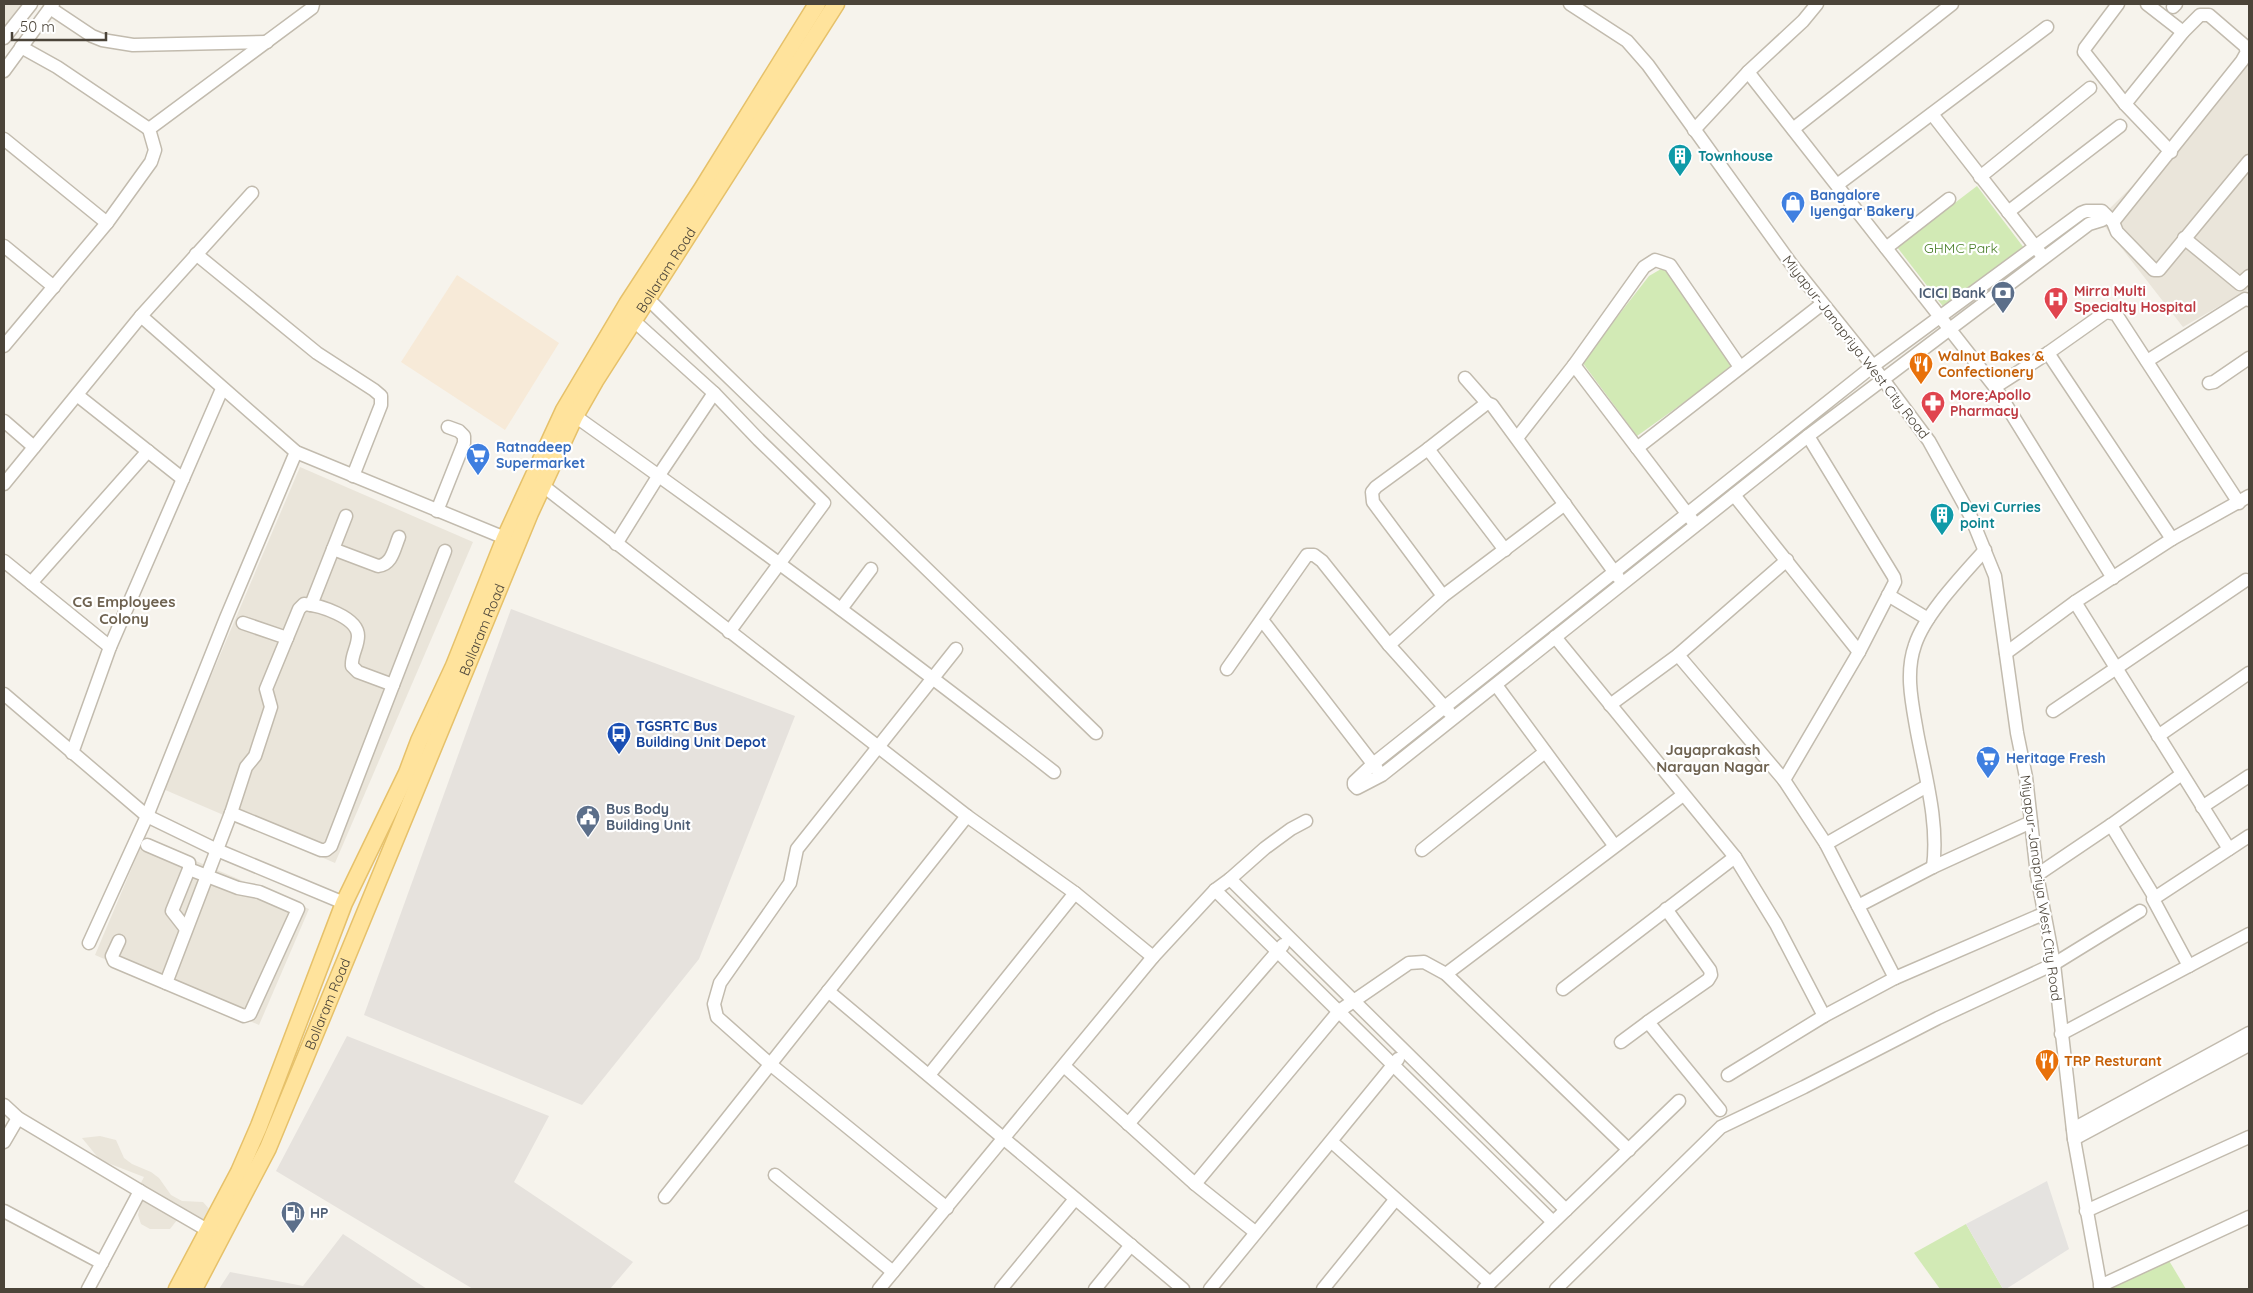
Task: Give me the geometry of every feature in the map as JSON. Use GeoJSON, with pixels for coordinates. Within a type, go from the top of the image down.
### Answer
{"type":"FeatureCollection","features":[{"type":"Feature","properties":{"kind":"main road","name":"Bollaram Road"},"geometry":{"type":"LineString","coordinates":[[177,1289],[209,1231],[260,1126],[344,903],[406,773],[454,666],[505,538],[564,410],[627,304],[702,189],[817,4]]}},
{"type":"Feature","properties":{"kind":"main road","name":"Bollaram Road"},"geometry":{"type":"LineString","coordinates":[[194,1289],[268,1148],[542,486],[574,416],[633,320],[836,4]]}},
{"type":"Feature","properties":{"kind":"street"},"geometry":{"type":"LineString","coordinates":[[4,38],[31,4]]}},
{"type":"Feature","properties":{"kind":"street"},"geometry":{"type":"LineString","coordinates":[[149,129],[312,8],[313,4]]}},
{"type":"Feature","properties":{"kind":"street","name":"Miyapur-Janapriya West City Road"},"geometry":{"type":"LineString","coordinates":[[1570,4],[1589,8],[1627,41],[1648,65],[1822,304],[1874,366],[1929,441],[1971,517],[1995,576],[2037,875],[2054,964],[2074,1134],[2100,1287]]}},
{"type":"Feature","properties":{"kind":"street"},"geometry":{"type":"LineString","coordinates":[[1694,130],[1748,72],[1803,21],[1817,4]]}},
{"type":"Feature","properties":{"kind":"street"},"geometry":{"type":"LineString","coordinates":[[1793,129],[1952,4]]}},
{"type":"Feature","properties":{"kind":"street"},"geometry":{"type":"LineString","coordinates":[[2118,4],[2084,52],[2125,104],[2171,152]]}},
{"type":"Feature","properties":{"kind":"street"},"geometry":{"type":"LineString","coordinates":[[2147,4],[2183,32]]}},
{"type":"Feature","properties":{"kind":"street"},"geometry":{"type":"LineString","coordinates":[[4,71],[52,6],[92,36],[102,40],[133,45],[267,42]]}},
{"type":"Feature","properties":{"kind":"street"},"geometry":{"type":"LineString","coordinates":[[2125,104],[2196,17],[2205,14],[2209,15],[2247,49],[2246,64],[2171,152],[2110,219],[2089,224],[1882,379],[1382,775],[1357,788],[1354,785],[1354,782],[1373,764],[1874,366],[2086,211],[2102,211],[2110,219],[2116,232],[2154,270],[2161,268],[2249,161]]}},
{"type":"Feature","properties":{"kind":"street"},"geometry":{"type":"LineString","coordinates":[[1836,184],[2047,27]]}},
{"type":"Feature","properties":{"kind":"street"},"geometry":{"type":"LineString","coordinates":[[4,346],[107,223],[152,162],[155,150],[149,129],[57,67],[21,47]]}},
{"type":"Feature","properties":{"kind":"street"},"geometry":{"type":"LineString","coordinates":[[1748,72],[1995,386],[2113,578]]}},
{"type":"Feature","properties":{"kind":"street"},"geometry":{"type":"LineString","coordinates":[[1980,176],[2090,88]]}},
{"type":"Feature","properties":{"kind":"street"},"geometry":{"type":"LineString","coordinates":[[1932,114],[2044,259]]}},
{"type":"Feature","properties":{"kind":"street"},"geometry":{"type":"LineString","coordinates":[[2008,212],[2120,126]]}},
{"type":"Feature","properties":{"kind":"street"},"geometry":{"type":"LineString","coordinates":[[4,139],[107,223]]}},
{"type":"Feature","properties":{"kind":"street"},"geometry":{"type":"LineString","coordinates":[[4,484],[141,316],[252,193]]}},
{"type":"Feature","properties":{"kind":"street"},"geometry":{"type":"LineString","coordinates":[[1886,248],[1949,199]]}},
{"type":"Feature","properties":{"kind":"street"},"geometry":{"type":"LineString","coordinates":[[2184,238],[2237,282],[2244,283],[2249,276]]}},
{"type":"Feature","properties":{"kind":"street"},"geometry":{"type":"LineString","coordinates":[[4,246],[54,287]]}},
{"type":"Feature","properties":{"kind":"street"},"geometry":{"type":"LineString","coordinates":[[196,254],[317,353],[381,396],[381,405],[353,476]]}},
{"type":"Feature","properties":{"kind":"street"},"geometry":{"type":"LineString","coordinates":[[1518,438],[1574,365],[1644,267],[1656,260],[1670,265],[1740,367]]}},
{"type":"Feature","properties":{"kind":"street"},"geometry":{"type":"LineString","coordinates":[[647,298],[1096,733]]}},
{"type":"Feature","properties":{"kind":"street"},"geometry":{"type":"LineString","coordinates":[[2147,361],[2245,299],[2249,300]]}},
{"type":"Feature","properties":{"kind":"street"},"geometry":{"type":"LineString","coordinates":[[1637,448],[1822,304]]}},
{"type":"Feature","properties":{"kind":"street"},"geometry":{"type":"LineString","coordinates":[[1995,386],[2106,312],[2112,312],[2116,314],[2244,499],[2172,539],[2076,602],[2006,653]]}},
{"type":"Feature","properties":{"kind":"street"},"geometry":{"type":"LineString","coordinates":[[141,316],[296,452],[505,538]]}},
{"type":"Feature","properties":{"kind":"street"},"geometry":{"type":"LineString","coordinates":[[633,320],[714,393],[824,503],[729,632]]}},
{"type":"Feature","properties":{"kind":"street"},"geometry":{"type":"LineString","coordinates":[[2048,352],[2172,539]]}},
{"type":"Feature","properties":{"kind":"street"},"geometry":{"type":"LineString","coordinates":[[2209,384],[2249,358]]}},
{"type":"Feature","properties":{"kind":"street"},"geometry":{"type":"LineString","coordinates":[[1574,365],[1696,525]]}},
{"type":"Feature","properties":{"kind":"street"},"geometry":{"type":"LineString","coordinates":[[1465,378],[1487,403],[1492,405],[1518,438],[1622,584]]}},
{"type":"Feature","properties":{"kind":"street"},"geometry":{"type":"LineString","coordinates":[[72,753],[110,647],[222,389]]}},
{"type":"Feature","properties":{"kind":"street"},"geometry":{"type":"LineString","coordinates":[[616,544],[714,393]]}},
{"type":"Feature","properties":{"kind":"street"},"geometry":{"type":"LineString","coordinates":[[77,395],[183,479]]}},
{"type":"Feature","properties":{"kind":"street"},"geometry":{"type":"LineString","coordinates":[[1443,596],[1371,498],[1372,492],[1376,487],[1487,403]]}},
{"type":"Feature","properties":{"kind":"street"},"geometry":{"type":"LineString","coordinates":[[574,416],[780,563],[1054,772]]}},
{"type":"Feature","properties":{"kind":"street"},"geometry":{"type":"LineString","coordinates":[[4,421],[34,447]]}},
{"type":"Feature","properties":{"kind":"street"},"geometry":{"type":"LineString","coordinates":[[437,511],[464,443],[464,436],[459,431],[448,426]]}},
{"type":"Feature","properties":{"kind":"street"},"geometry":{"type":"LineString","coordinates":[[1784,780],[1859,652],[1894,587],[1894,576],[1808,436]]}},
{"type":"Feature","properties":{"kind":"street"},"geometry":{"type":"LineString","coordinates":[[1428,449],[1505,550]]}},
{"type":"Feature","properties":{"kind":"street"},"geometry":{"type":"LineString","coordinates":[[31,583],[148,451]]}},
{"type":"Feature","properties":{"kind":"street"},"geometry":{"type":"LineString","coordinates":[[88,943],[147,816],[226,618],[296,452]]}},
{"type":"Feature","properties":{"kind":"street"},"geometry":{"type":"LineString","coordinates":[[542,486],[967,816],[1075,893],[1153,957]]}},
{"type":"Feature","properties":{"kind":"street"},"geometry":{"type":"LineString","coordinates":[[1734,495],[1859,652]]}},
{"type":"Feature","properties":{"kind":"street"},"geometry":{"type":"LineString","coordinates":[[1389,645],[1443,596],[1565,504]]}},
{"type":"Feature","properties":{"kind":"street"},"geometry":{"type":"LineString","coordinates":[[311,605],[346,516]]}},
{"type":"Feature","properties":{"kind":"street"},"geometry":{"type":"LineString","coordinates":[[333,549],[378,566],[384,566],[390,560],[399,537]]}},
{"type":"Feature","properties":{"kind":"street"},"geometry":{"type":"LineString","coordinates":[[1933,868],[1936,847],[1910,692],[1910,664],[1915,644],[1928,619],[1984,550]]}},
{"type":"Feature","properties":{"kind":"street"},"geometry":{"type":"LineString","coordinates":[[231,813],[321,850],[326,850],[331,846],[445,551]]}},
{"type":"Feature","properties":{"kind":"street"},"geometry":{"type":"LineString","coordinates":[[1227,669],[1307,556],[1314,555],[1322,561],[1389,645],[1454,718]]}},
{"type":"Feature","properties":{"kind":"street"},"geometry":{"type":"LineString","coordinates":[[1610,705],[1678,655],[1787,560]]}},
{"type":"Feature","properties":{"kind":"street"},"geometry":{"type":"LineString","coordinates":[[4,561],[110,647]]}},
{"type":"Feature","properties":{"kind":"street"},"geometry":{"type":"LineString","coordinates":[[841,609],[871,569]]}},
{"type":"Feature","properties":{"kind":"street"},"geometry":{"type":"LineString","coordinates":[[2053,711],[2246,580]]}},
{"type":"Feature","properties":{"kind":"street"},"geometry":{"type":"LineString","coordinates":[[1888,595],[1928,619]]}},
{"type":"Feature","properties":{"kind":"street"},"geometry":{"type":"LineString","coordinates":[[2076,602],[2229,849]]}},
{"type":"Feature","properties":{"kind":"street"},"geometry":{"type":"LineString","coordinates":[[166,984],[231,813],[246,767],[255,756],[271,707],[266,690],[298,609],[304,604],[311,605],[349,619],[356,627],[358,636],[351,657],[352,666],[358,672],[393,685]]}},
{"type":"Feature","properties":{"kind":"street"},"geometry":{"type":"LineString","coordinates":[[1262,620],[1382,775]]}},
{"type":"Feature","properties":{"kind":"street"},"geometry":{"type":"LineString","coordinates":[[242,623],[287,638]]}},
{"type":"Feature","properties":{"kind":"street"},"geometry":{"type":"LineString","coordinates":[[1555,638],[1735,857],[1776,924],[1824,1016]]}},
{"type":"Feature","properties":{"kind":"street"},"geometry":{"type":"LineString","coordinates":[[948,1208],[770,1064],[717,1017],[714,1004],[720,983],[790,883],[797,849],[956,650]]}},
{"type":"Feature","properties":{"kind":"street"},"geometry":{"type":"LineString","coordinates":[[1678,655],[1784,780],[1826,844],[1895,978]]}},
{"type":"Feature","properties":{"kind":"street"},"geometry":{"type":"LineString","coordinates":[[2158,736],[2249,672]]}},
{"type":"Feature","properties":{"kind":"street"},"geometry":{"type":"LineString","coordinates":[[1496,685],[1614,845]]}},
{"type":"Feature","properties":{"kind":"street"},"geometry":{"type":"LineString","coordinates":[[4,694],[147,816],[217,850],[344,903]]}},
{"type":"Feature","properties":{"kind":"street"},"geometry":{"type":"LineString","coordinates":[[1422,850],[1545,752]]}},
{"type":"Feature","properties":{"kind":"street"},"geometry":{"type":"LineString","coordinates":[[2037,875],[2182,774]]}},
{"type":"Feature","properties":{"kind":"street"},"geometry":{"type":"LineString","coordinates":[[2202,807],[2249,776]]}},
{"type":"Feature","properties":{"kind":"street"},"geometry":{"type":"LineString","coordinates":[[1826,844],[1927,786]]}},
{"type":"Feature","properties":{"kind":"street"},"geometry":{"type":"LineString","coordinates":[[1446,974],[1614,845],[1683,795]]}},
{"type":"Feature","properties":{"kind":"street"},"geometry":{"type":"LineString","coordinates":[[665,1197],[967,816]]}},
{"type":"Feature","properties":{"kind":"street"},"geometry":{"type":"LineString","coordinates":[[879,1289],[948,1208],[1003,1138],[1153,957],[1215,890],[1230,880],[1265,848],[1291,829],[1306,821]]}},
{"type":"Feature","properties":{"kind":"street"},"geometry":{"type":"LineString","coordinates":[[1858,906],[2031,822]]}},
{"type":"Feature","properties":{"kind":"street"},"geometry":{"type":"LineString","coordinates":[[2111,825],[2155,898],[2153,899],[2188,966]]}},
{"type":"Feature","properties":{"kind":"street"},"geometry":{"type":"LineString","coordinates":[[2155,898],[2249,836]]}},
{"type":"Feature","properties":{"kind":"street"},"geometry":{"type":"LineString","coordinates":[[147,845],[189,863],[189,869],[172,911],[186,930]]}},
{"type":"Feature","properties":{"kind":"street"},"geometry":{"type":"LineString","coordinates":[[1563,989],[1735,857]]}},
{"type":"Feature","properties":{"kind":"street"},"geometry":{"type":"LineString","coordinates":[[119,940],[112,956],[114,961],[247,1016],[250,1014],[298,912],[296,907],[258,892],[238,888],[189,869]]}},
{"type":"Feature","properties":{"kind":"street"},"geometry":{"type":"LineString","coordinates":[[1230,880],[1566,1210]]}},
{"type":"Feature","properties":{"kind":"street"},"geometry":{"type":"LineString","coordinates":[[1215,890],[1553,1222]]}},
{"type":"Feature","properties":{"kind":"street"},"geometry":{"type":"LineString","coordinates":[[929,1075],[1075,893]]}},
{"type":"Feature","properties":{"kind":"street"},"geometry":{"type":"LineString","coordinates":[[1621,1042],[1708,980],[1711,975],[1710,970],[1666,909]]}},
{"type":"Feature","properties":{"kind":"street"},"geometry":{"type":"LineString","coordinates":[[1556,1289],[1720,1127],[1804,1087],[1938,1018],[2054,964],[2140,911]]}},
{"type":"Feature","properties":{"kind":"street"},"geometry":{"type":"LineString","coordinates":[[1728,1075],[1824,1016],[1895,978],[2043,914]]}},
{"type":"Feature","properties":{"kind":"street"},"geometry":{"type":"LineString","coordinates":[[2061,1034],[2249,934]]}},
{"type":"Feature","properties":{"kind":"street"},"geometry":{"type":"LineString","coordinates":[[1128,1124],[1290,938]]}},
{"type":"Feature","properties":{"kind":"street"},"geometry":{"type":"LineString","coordinates":[[1195,1184],[1339,1011],[1409,963],[1424,962],[1446,974],[1628,1150]]}},
{"type":"Feature","properties":{"kind":"street"},"geometry":{"type":"LineString","coordinates":[[828,991],[1183,1289]]}},
{"type":"Feature","properties":{"kind":"street"},"geometry":{"type":"LineString","coordinates":[[1648,1022],[1720,1110]]}},
{"type":"Feature","properties":{"kind":"street"},"geometry":{"type":"LineString","coordinates":[[2074,1134],[2249,1033]]}},
{"type":"Feature","properties":{"kind":"street"},"geometry":{"type":"LineString","coordinates":[[2074,1134],[2249,1045]]}},
{"type":"Feature","properties":{"kind":"street"},"geometry":{"type":"LineString","coordinates":[[1210,1289],[1405,1052]]}},
{"type":"Feature","properties":{"kind":"street"},"geometry":{"type":"LineString","coordinates":[[1064,1066],[1195,1184],[1255,1232]]}},
{"type":"Feature","properties":{"kind":"street"},"geometry":{"type":"LineString","coordinates":[[1332,1142],[1487,1286],[1679,1101]]}},
{"type":"Feature","properties":{"kind":"street"},"geometry":{"type":"LineString","coordinates":[[4,1106],[18,1118],[209,1231]]}},
{"type":"Feature","properties":{"kind":"street"},"geometry":{"type":"LineString","coordinates":[[4,1142],[18,1118]]}},
{"type":"Feature","properties":{"kind":"street"},"geometry":{"type":"LineString","coordinates":[[2086,1211],[2249,1137]]}},
{"type":"Feature","properties":{"kind":"street"},"geometry":{"type":"LineString","coordinates":[[775,1174],[893,1272]]}},
{"type":"Feature","properties":{"kind":"street"},"geometry":{"type":"LineString","coordinates":[[88,1289],[140,1191]]}},
{"type":"Feature","properties":{"kind":"street"},"geometry":{"type":"LineString","coordinates":[[1001,1289],[1075,1199]]}},
{"type":"Feature","properties":{"kind":"street"},"geometry":{"type":"LineString","coordinates":[[1323,1289],[1395,1200]]}},
{"type":"Feature","properties":{"kind":"street"},"geometry":{"type":"LineString","coordinates":[[4,1211],[102,1263]]}},
{"type":"Feature","properties":{"kind":"street"},"geometry":{"type":"LineString","coordinates":[[2100,1287],[2249,1216]]}},
{"type":"Feature","properties":{"kind":"street"},"geometry":{"type":"LineString","coordinates":[[1095,1289],[1131,1245]]}},
{"type":"Feature","properties":{"kind":"shaded area"},"geometry":{"type":"Polygon","coordinates":[[[4,4],[37,4],[4,47],[4,4]]]}},
{"type":"Feature","properties":{"kind":"shaded area"},"geometry":{"type":"Polygon","coordinates":[[[2249,55],[2249,289],[2183,327],[2099,219],[2179,140],[2249,55]]]}},
{"type":"Feature","properties":{"kind":"shaded area"},"geometry":{"type":"Polygon","coordinates":[[[457,275],[559,343],[505,430],[401,362],[457,275]]]}},
{"type":"Feature","properties":{"kind":"shaded area"},"geometry":{"type":"Polygon","coordinates":[[[300,467],[473,542],[335,863],[163,789],[300,467]]]}},
{"type":"Feature","properties":{"kind":"shaded area","name":"Bus Body Building Unit"},"geometry":{"type":"Polygon","coordinates":[[[511,609],[795,716],[699,959],[582,1105],[364,1015],[511,609]]]}},
{"type":"Feature","properties":{"kind":"shaded area"},"geometry":{"type":"Polygon","coordinates":[[[144,839],[309,909],[259,1025],[95,955],[144,839]]]}},
{"type":"Feature","properties":{"kind":"shaded area"},"geometry":{"type":"Polygon","coordinates":[[[347,1036],[549,1116],[514,1182],[633,1262],[610,1289],[473,1289],[276,1171],[347,1036]]]}},
{"type":"Feature","properties":{"kind":"shaded area"},"geometry":{"type":"Polygon","coordinates":[[[100,1136],[116,1140],[124,1158],[159,1178],[171,1195],[182,1201],[203,1202],[210,1210],[210,1220],[195,1222],[186,1218],[177,1220],[170,1229],[150,1229],[141,1224],[138,1215],[140,1206],[133,1198],[144,1177],[100,1160],[82,1138],[100,1136]]]}},
{"type":"Feature","properties":{"kind":"shaded area"},"geometry":{"type":"Polygon","coordinates":[[[2047,1181],[2069,1249],[2006,1289],[2003,1289],[1966,1224],[2047,1181]]]}},
{"type":"Feature","properties":{"kind":"shaded area"},"geometry":{"type":"Polygon","coordinates":[[[343,1234],[427,1289],[219,1289],[230,1272],[303,1286],[343,1234]]]}},
{"type":"Feature","properties":{"kind":"green space","name":"GHMC Park"},"geometry":{"type":"Polygon","coordinates":[[[1977,186],[2024,248],[1945,309],[1897,247],[1977,186]]]}},
{"type":"Feature","properties":{"kind":"green space"},"geometry":{"type":"Polygon","coordinates":[[[1661,269],[1671,272],[1735,366],[1637,436],[1582,362],[1649,276],[1661,269]]]}},
{"type":"Feature","properties":{"kind":"green space"},"geometry":{"type":"Polygon","coordinates":[[[1966,1224],[2003,1289],[1940,1289],[1914,1253],[1966,1224]]]}},
{"type":"Feature","properties":{"kind":"green space"},"geometry":{"type":"Polygon","coordinates":[[[2165,1254],[2186,1289],[2113,1289],[2112,1286],[2165,1254]]]}},
{"type":"Feature","properties":{"kind":"place","name":"Townhouse"},"geometry":{"type":"Point","coordinates":[1680,177]}},
{"type":"Feature","properties":{"kind":"place","name":"Bangalore Iyengar Bakery"},"geometry":{"type":"Point","coordinates":[1793,224]}},
{"type":"Feature","properties":{"kind":"place","name":"ICICI Bank"},"geometry":{"type":"Point","coordinates":[2003,314]}},
{"type":"Feature","properties":{"kind":"place","name":"Mirra Multi Specialty Hospital"},"geometry":{"type":"Point","coordinates":[2056,320]}},
{"type":"Feature","properties":{"kind":"place","name":"Walnut Bakes & Confectionery"},"geometry":{"type":"Point","coordinates":[1921,385]}},
{"type":"Feature","properties":{"kind":"place","name":"More;Apollo Pharmacy"},"geometry":{"type":"Point","coordinates":[1933,424]}},
{"type":"Feature","properties":{"kind":"place","name":"Ratnadeep Supermarket"},"geometry":{"type":"Point","coordinates":[478,476]}},
{"type":"Feature","properties":{"kind":"place","name":"Devi Curries point"},"geometry":{"type":"Point","coordinates":[1942,536]}},
{"type":"Feature","properties":{"kind":"place","name":"TGSRTC Bus Building Unit Depot"},"geometry":{"type":"Point","coordinates":[619,755]}},
{"type":"Feature","properties":{"kind":"place","name":"Heritage Fresh"},"geometry":{"type":"Point","coordinates":[1988,779]}},
{"type":"Feature","properties":{"kind":"place","name":"Bus Body Building Unit"},"geometry":{"type":"Point","coordinates":[588,838]}},
{"type":"Feature","properties":{"kind":"place","name":"TRP Resturant"},"geometry":{"type":"Point","coordinates":[2047,1082]}},
{"type":"Feature","properties":{"kind":"place","name":"HP"},"geometry":{"type":"Point","coordinates":[293,1234]}},
{"type":"Feature","properties":{"kind":"district","name":"CG Employees Colony"},"geometry":{"type":"Point","coordinates":[124,610]}},
{"type":"Feature","properties":{"kind":"district","name":"Jayaprakash Narayan Nagar"},"geometry":{"type":"Point","coordinates":[1713,758]}}]}
